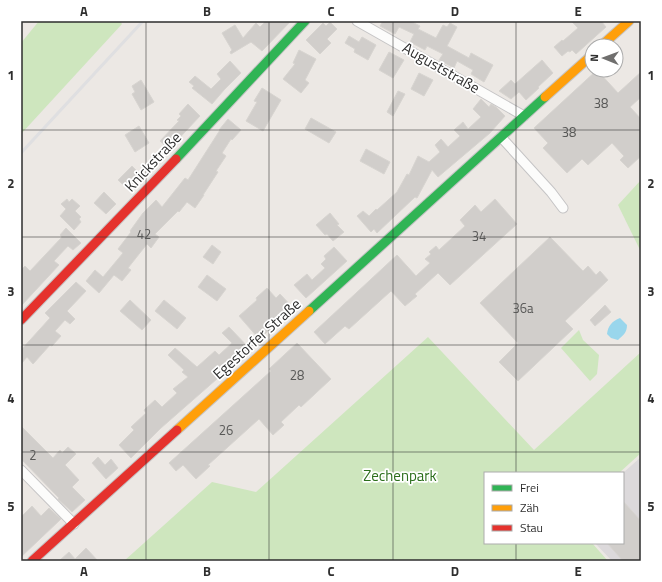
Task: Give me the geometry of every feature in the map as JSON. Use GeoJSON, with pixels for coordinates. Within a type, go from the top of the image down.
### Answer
{"type":"FeatureCollection","features":[{"type":"Feature","properties":{"kind":"main road","name":"Knickstraße"},"geometry":{"type":"LineString","coordinates":[[21,320],[170,165],[304,21]]}},
{"type":"Feature","properties":{"kind":"main road"},"geometry":{"type":"LineString","coordinates":[[610,38],[629,21]]}},
{"type":"Feature","properties":{"kind":"main road","name":"Egestorfer Straße"},"geometry":{"type":"LineString","coordinates":[[32,561],[584,61]]}},
{"type":"Feature","properties":{"kind":"street","name":"Auguststraße"},"geometry":{"type":"LineString","coordinates":[[358,21],[524,116]]}},
{"type":"Feature","properties":{"kind":"street"},"geometry":{"type":"LineString","coordinates":[[500,137],[551,192],[563,208]]}},
{"type":"Feature","properties":{"kind":"street"},"geometry":{"type":"LineString","coordinates":[[21,470],[74,524]]}},
{"type":"Feature","properties":{"kind":"shaded area"},"geometry":{"type":"Polygon","coordinates":[[[641,457],[641,561],[612,561],[596,544],[624,544],[624,472],[641,457]]]}},
{"type":"Feature","properties":{"kind":"green space"},"geometry":{"type":"Polygon","coordinates":[[[39,21],[120,21],[122,24],[21,134],[21,43],[39,21]]]}},
{"type":"Feature","properties":{"kind":"green space"},"geometry":{"type":"Polygon","coordinates":[[[641,180],[641,252],[618,205],[641,180]]]}},
{"type":"Feature","properties":{"kind":"green space"},"geometry":{"type":"Polygon","coordinates":[[[579,330],[583,340],[599,355],[597,374],[590,381],[561,348],[579,330]]]}},
{"type":"Feature","properties":{"kind":"green space","name":"Zechenpark"},"geometry":{"type":"Polygon","coordinates":[[[428,337],[534,450],[641,352],[641,453],[620,472],[484,472],[484,544],[593,544],[608,561],[124,561],[212,482],[256,492],[428,337]]]}},
{"type":"Feature","properties":{"kind":"water"},"geometry":{"type":"Polygon","coordinates":[[[620,318],[627,325],[627,328],[618,340],[611,338],[607,334],[611,324],[620,318]]]}},
{"type":"Feature","properties":{"kind":"building"},"geometry":{"type":"Polygon","coordinates":[[[266,21],[291,21],[262,51],[251,42],[231,54],[230,52],[232,50],[222,33],[235,25],[243,38],[256,23],[260,27],[266,21]]]}},
{"type":"Feature","properties":{"kind":"building"},"geometry":{"type":"Polygon","coordinates":[[[383,21],[410,21],[420,26],[418,29],[436,38],[443,25],[447,27],[450,23],[457,27],[447,46],[469,58],[471,53],[493,65],[484,82],[471,74],[473,70],[457,61],[454,68],[439,60],[443,54],[427,46],[425,50],[410,42],[414,34],[399,27],[395,34],[380,26],[383,21]]]}},
{"type":"Feature","properties":{"kind":"building"},"geometry":{"type":"Polygon","coordinates":[[[571,21],[601,21],[606,27],[594,38],[584,38],[584,47],[576,54],[572,50],[570,52],[568,51],[562,56],[554,47],[578,28],[571,21]]]}},
{"type":"Feature","properties":{"kind":"building"},"geometry":{"type":"Polygon","coordinates":[[[330,22],[337,29],[327,39],[331,43],[320,54],[306,40],[323,23],[326,26],[330,22]]]}},
{"type":"Feature","properties":{"kind":"building"},"geometry":{"type":"Polygon","coordinates":[[[349,36],[359,42],[362,37],[376,45],[368,60],[354,52],[355,49],[345,43],[349,36]]]}},
{"type":"Feature","properties":{"kind":"building"},"geometry":{"type":"Polygon","coordinates":[[[299,50],[316,59],[305,80],[309,83],[301,93],[283,79],[295,64],[293,63],[299,50]]]}},
{"type":"Feature","properties":{"kind":"building"},"geometry":{"type":"Polygon","coordinates":[[[389,52],[404,60],[393,78],[379,70],[389,52]]]}},
{"type":"Feature","properties":{"kind":"building"},"geometry":{"type":"Polygon","coordinates":[[[542,60],[553,73],[526,100],[519,92],[511,99],[499,91],[511,80],[515,84],[542,60]]]}},
{"type":"Feature","properties":{"kind":"building"},"geometry":{"type":"Polygon","coordinates":[[[230,61],[241,73],[212,104],[192,88],[194,86],[189,82],[195,76],[211,89],[221,79],[217,74],[230,61]]]}},
{"type":"Feature","properties":{"kind":"building"},"geometry":{"type":"Polygon","coordinates":[[[641,72],[641,97],[630,107],[641,119],[641,156],[628,168],[620,160],[624,156],[612,143],[588,165],[582,159],[567,173],[543,148],[548,143],[534,128],[588,78],[604,78],[618,93],[641,72]]]}},
{"type":"Feature","properties":{"kind":"building"},"geometry":{"type":"Polygon","coordinates":[[[419,73],[433,80],[424,96],[411,89],[419,73]]]}},
{"type":"Feature","properties":{"kind":"building"},"geometry":{"type":"Polygon","coordinates":[[[141,80],[154,102],[141,110],[132,94],[135,92],[132,86],[141,80]]]}},
{"type":"Feature","properties":{"kind":"building"},"geometry":{"type":"Polygon","coordinates":[[[262,88],[281,100],[263,131],[246,121],[257,102],[254,101],[262,88]]]}},
{"type":"Feature","properties":{"kind":"building"},"geometry":{"type":"Polygon","coordinates":[[[398,91],[405,94],[393,116],[387,112],[398,91]]]}},
{"type":"Feature","properties":{"kind":"building"},"geometry":{"type":"Polygon","coordinates":[[[481,99],[489,107],[491,104],[496,107],[505,116],[490,133],[438,177],[432,170],[417,198],[415,197],[377,233],[374,229],[371,232],[357,216],[363,211],[369,216],[397,192],[407,174],[409,175],[418,156],[429,162],[440,152],[435,145],[441,139],[448,147],[460,136],[454,130],[463,122],[468,129],[481,117],[473,109],[481,99]]]}},
{"type":"Feature","properties":{"kind":"building"},"geometry":{"type":"Polygon","coordinates":[[[188,104],[200,116],[169,149],[160,141],[179,121],[177,120],[181,116],[179,114],[188,104]]]}},
{"type":"Feature","properties":{"kind":"building"},"geometry":{"type":"Polygon","coordinates":[[[311,118],[336,132],[329,143],[305,129],[311,118]]]}},
{"type":"Feature","properties":{"kind":"building"},"geometry":{"type":"Polygon","coordinates":[[[228,119],[241,130],[232,140],[231,139],[222,153],[226,156],[216,171],[218,172],[195,208],[187,202],[179,212],[178,211],[155,234],[159,237],[151,248],[147,244],[128,268],[131,270],[122,281],[114,275],[99,293],[86,281],[95,270],[103,277],[123,253],[118,249],[143,213],[156,200],[162,207],[185,178],[188,180],[219,130],[228,119]]]}},
{"type":"Feature","properties":{"kind":"building"},"geometry":{"type":"Polygon","coordinates":[[[139,126],[149,143],[135,152],[125,135],[139,126]]]}},
{"type":"Feature","properties":{"kind":"building"},"geometry":{"type":"Polygon","coordinates":[[[366,149],[390,162],[384,174],[360,161],[366,149]]]}},
{"type":"Feature","properties":{"kind":"building"},"geometry":{"type":"Polygon","coordinates":[[[132,166],[143,177],[130,191],[118,180],[132,166]]]}},
{"type":"Feature","properties":{"kind":"building"},"geometry":{"type":"Polygon","coordinates":[[[104,192],[116,204],[106,214],[94,203],[104,192]]]}},
{"type":"Feature","properties":{"kind":"building"},"geometry":{"type":"Polygon","coordinates":[[[67,199],[69,202],[72,199],[80,206],[75,211],[81,217],[79,219],[81,222],[74,230],[60,216],[66,209],[61,204],[67,199]]]}},
{"type":"Feature","properties":{"kind":"building"},"geometry":{"type":"Polygon","coordinates":[[[495,199],[517,224],[450,285],[438,273],[415,294],[417,296],[405,306],[391,291],[349,329],[345,326],[325,344],[314,332],[397,255],[416,276],[430,263],[425,259],[431,254],[429,252],[436,246],[439,250],[465,226],[460,220],[475,205],[481,212],[495,199]]]}},
{"type":"Feature","properties":{"kind":"building"},"geometry":{"type":"Polygon","coordinates":[[[330,213],[339,224],[337,225],[344,232],[333,241],[316,225],[330,213]]]}},
{"type":"Feature","properties":{"kind":"building"},"geometry":{"type":"Polygon","coordinates":[[[66,228],[81,243],[73,250],[68,246],[54,261],[59,265],[21,306],[21,270],[25,266],[30,271],[62,237],[60,235],[66,228]]]}},
{"type":"Feature","properties":{"kind":"building"},"geometry":{"type":"Polygon","coordinates":[[[550,237],[583,271],[588,266],[596,275],[600,271],[608,280],[565,321],[573,329],[518,381],[499,362],[518,343],[480,303],[550,237]]]}},
{"type":"Feature","properties":{"kind":"building"},"geometry":{"type":"Polygon","coordinates":[[[212,245],[221,252],[213,264],[203,257],[212,245]]]}},
{"type":"Feature","properties":{"kind":"building"},"geometry":{"type":"Polygon","coordinates":[[[334,247],[347,261],[306,298],[294,285],[307,274],[312,280],[325,268],[321,264],[326,259],[324,256],[334,247]]]}},
{"type":"Feature","properties":{"kind":"building"},"geometry":{"type":"Polygon","coordinates":[[[207,275],[226,289],[217,301],[198,287],[207,275]]]}},
{"type":"Feature","properties":{"kind":"building"},"geometry":{"type":"Polygon","coordinates":[[[76,282],[86,291],[67,311],[75,319],[70,324],[65,320],[55,331],[61,336],[52,346],[50,345],[33,364],[27,357],[21,364],[21,350],[50,318],[45,313],[76,282]]]}},
{"type":"Feature","properties":{"kind":"building"},"geometry":{"type":"Polygon","coordinates":[[[267,288],[276,298],[280,294],[294,309],[259,339],[239,316],[257,300],[256,298],[267,288]]]}},
{"type":"Feature","properties":{"kind":"building"},"geometry":{"type":"Polygon","coordinates":[[[130,300],[151,320],[142,330],[120,311],[130,300]]]}},
{"type":"Feature","properties":{"kind":"building"},"geometry":{"type":"Polygon","coordinates":[[[164,300],[186,318],[177,329],[155,311],[164,300]]]}},
{"type":"Feature","properties":{"kind":"building"},"geometry":{"type":"Polygon","coordinates":[[[605,305],[611,312],[595,326],[590,320],[605,305]]]}},
{"type":"Feature","properties":{"kind":"building"},"geometry":{"type":"Polygon","coordinates":[[[229,327],[249,348],[218,378],[161,428],[131,458],[119,445],[134,430],[131,427],[146,413],[144,410],[155,400],[162,407],[177,393],[173,389],[188,377],[182,372],[184,370],[168,355],[175,348],[197,367],[215,351],[219,355],[232,343],[222,333],[229,327]]]}},
{"type":"Feature","properties":{"kind":"building"},"geometry":{"type":"Polygon","coordinates":[[[297,343],[331,379],[301,407],[299,405],[281,422],[284,425],[273,435],[259,419],[208,465],[210,466],[196,479],[183,465],[176,471],[169,463],[271,371],[269,369],[297,343]]]}},
{"type":"Feature","properties":{"kind":"building"},"geometry":{"type":"Polygon","coordinates":[[[21,426],[53,458],[60,450],[62,453],[68,447],[76,454],[65,465],[79,480],[72,487],[85,500],[72,512],[21,459],[21,426]]]}},
{"type":"Feature","properties":{"kind":"building"},"geometry":{"type":"Polygon","coordinates":[[[98,457],[105,465],[111,459],[118,468],[106,479],[92,463],[98,457]]]}},
{"type":"Feature","properties":{"kind":"building"},"geometry":{"type":"Polygon","coordinates":[[[624,502],[641,521],[641,561],[623,561],[608,544],[624,544],[624,502]]]}},
{"type":"Feature","properties":{"kind":"building"},"geometry":{"type":"Polygon","coordinates":[[[32,506],[41,516],[49,508],[61,519],[21,557],[21,517],[32,506]]]}},
{"type":"Feature","properties":{"kind":"building"},"geometry":{"type":"Polygon","coordinates":[[[86,548],[98,561],[59,561],[69,552],[75,559],[86,548]]]}},
{"type":"Feature","properties":{"kind":"railway"},"geometry":{"type":"LineString","coordinates":[[21,153],[143,21]]}},
{"type":"Feature","properties":{"kind":"traffic: fast"},"geometry":{"type":"LineString","coordinates":[[176,159],[305,21]]}},
{"type":"Feature","properties":{"kind":"traffic: fast"},"geometry":{"type":"LineString","coordinates":[[309,311],[545,97]]}},
{"type":"Feature","properties":{"kind":"traffic: slow"},"geometry":{"type":"LineString","coordinates":[[610,38],[629,21]]}},
{"type":"Feature","properties":{"kind":"traffic: slow"},"geometry":{"type":"LineString","coordinates":[[545,97],[584,62]]}},
{"type":"Feature","properties":{"kind":"traffic: slow"},"geometry":{"type":"LineString","coordinates":[[177,430],[309,311]]}},
{"type":"Feature","properties":{"kind":"traffic: jam"},"geometry":{"type":"LineString","coordinates":[[21,320],[176,159]]}},
{"type":"Feature","properties":{"kind":"traffic: jam"},"geometry":{"type":"LineString","coordinates":[[32,561],[177,430]]}}]}
